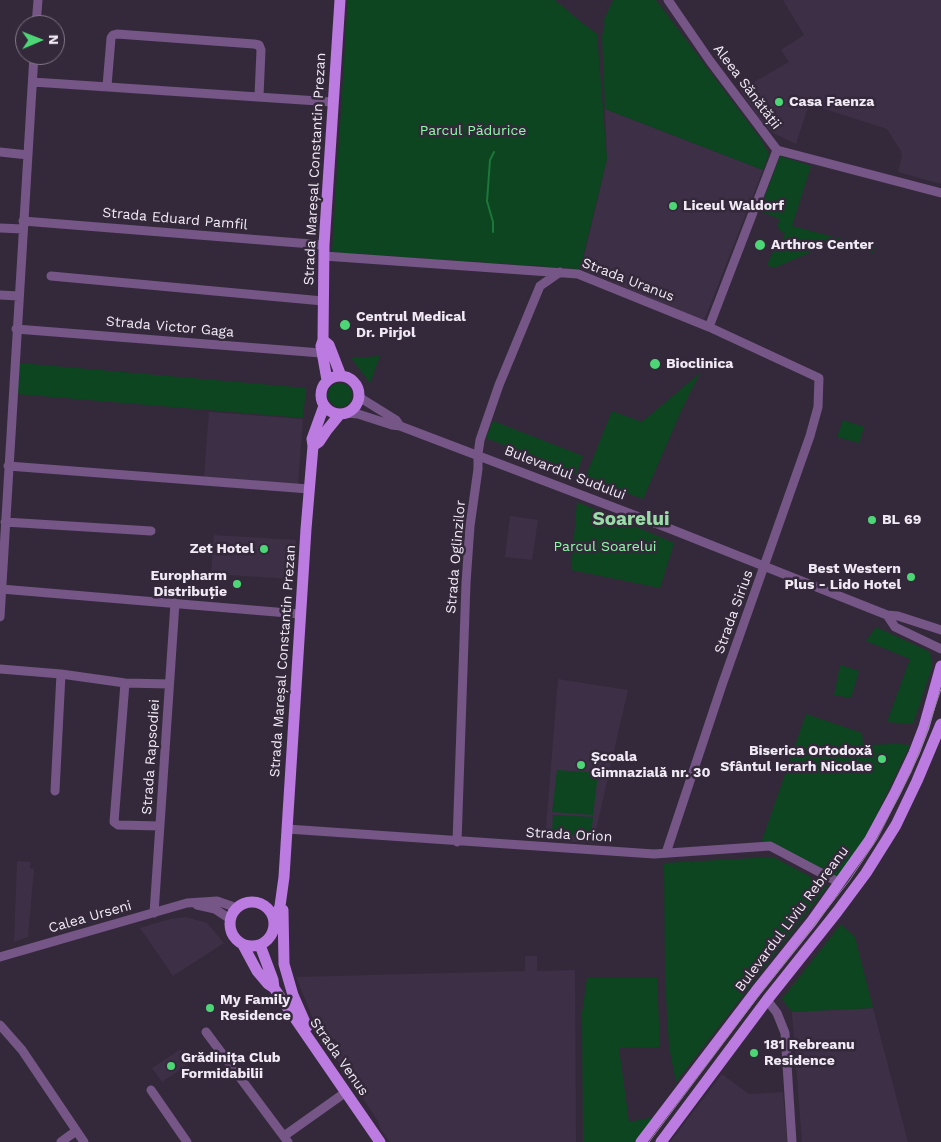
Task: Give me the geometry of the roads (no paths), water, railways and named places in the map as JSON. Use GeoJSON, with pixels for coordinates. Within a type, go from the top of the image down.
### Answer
{"type":"FeatureCollection","features":[{"type":"Feature","properties":{"kind":"main road","name":"Strada Mareșal Constantin Prezan"},"geometry":{"type":"LineString","coordinates":[[327,380],[321,353],[323,340],[324,250],[340,0]]}},
{"type":"Feature","properties":{"kind":"main road"},"geometry":{"type":"LineString","coordinates":[[323,340],[329,345],[341,376]]}},
{"type":"Feature","properties":{"kind":"main road"},"geometry":{"type":"LineString","coordinates":[[313,446],[319,442],[327,430],[344,413],[355,406],[359,397],[356,385],[347,377],[336,376],[327,380],[321,390],[321,395],[324,406],[334,413],[344,413]]}},
{"type":"Feature","properties":{"kind":"main road","name":"Strada Mareșal Constantin Prezan"},"geometry":{"type":"LineString","coordinates":[[274,924],[280,906],[284,880],[312,439],[324,406]]}},
{"type":"Feature","properties":{"kind":"main road","name":"Bulevardul Liviu Rebreanu"},"geometry":{"type":"LineString","coordinates":[[642,1142],[756,991],[812,921],[869,841],[914,754],[924,727],[941,666]]}},
{"type":"Feature","properties":{"kind":"main road","name":"Bulevardul Liviu Rebreanu"},"geometry":{"type":"LineString","coordinates":[[661,1142],[767,1000],[866,873],[896,825],[941,724]]}},
{"type":"Feature","properties":{"kind":"main road"},"geometry":{"type":"LineString","coordinates":[[263,904],[275,893],[284,880]]}},
{"type":"Feature","properties":{"kind":"main road"},"geometry":{"type":"LineString","coordinates":[[284,880],[284,964],[293,995],[314,1045]]}},
{"type":"Feature","properties":{"kind":"main road"},"geometry":{"type":"LineString","coordinates":[[247,902],[263,904],[273,916],[274,924],[271,937],[260,945],[243,945],[233,936],[230,928],[230,919],[237,908],[247,902]]}},
{"type":"Feature","properties":{"kind":"main road","name":"Strada Venus"},"geometry":{"type":"LineString","coordinates":[[243,945],[257,971],[274,988],[380,1142]]}},
{"type":"Feature","properties":{"kind":"main road","name":"Strada Venus"},"geometry":{"type":"LineString","coordinates":[[260,945],[273,980],[274,988]]}},
{"type":"Feature","properties":{"kind":"street"},"geometry":{"type":"LineString","coordinates":[[37,15],[38,0]]}},
{"type":"Feature","properties":{"kind":"street","name":"Aleea Sănătății"},"geometry":{"type":"LineString","coordinates":[[668,0],[715,68],[777,150],[941,193]]}},
{"type":"Feature","properties":{"kind":"street"},"geometry":{"type":"LineString","coordinates":[[107,86],[111,38],[117,34],[259,45],[259,96]]}},
{"type":"Feature","properties":{"kind":"street"},"geometry":{"type":"LineString","coordinates":[[0,617],[1,568],[5,522],[3,500],[8,466],[34,65]]}},
{"type":"Feature","properties":{"kind":"street"},"geometry":{"type":"LineString","coordinates":[[33,82],[333,102]]}},
{"type":"Feature","properties":{"kind":"street"},"geometry":{"type":"LineString","coordinates":[[709,328],[777,150]]}},
{"type":"Feature","properties":{"kind":"street"},"geometry":{"type":"LineString","coordinates":[[0,152],[28,155]]}},
{"type":"Feature","properties":{"kind":"street","name":"Strada Eduard Pamfil"},"geometry":{"type":"LineString","coordinates":[[0,228],[23,225],[324,250]]}},
{"type":"Feature","properties":{"kind":"street","name":"Strada Uranus"},"geometry":{"type":"LineString","coordinates":[[324,250],[578,274],[709,328],[819,378]]}},
{"type":"Feature","properties":{"kind":"street"},"geometry":{"type":"LineString","coordinates":[[533,271],[540,286],[560,272]]}},
{"type":"Feature","properties":{"kind":"street"},"geometry":{"type":"LineString","coordinates":[[52,276],[323,301]]}},
{"type":"Feature","properties":{"kind":"street","name":"Strada Oglinzilor"},"geometry":{"type":"LineString","coordinates":[[457,842],[463,642],[470,526],[480,440],[499,385],[540,286]]}},
{"type":"Feature","properties":{"kind":"street"},"geometry":{"type":"LineString","coordinates":[[0,295],[19,296]]}},
{"type":"Feature","properties":{"kind":"street","name":"Strada Victor Gaga"},"geometry":{"type":"LineString","coordinates":[[16,329],[321,353]]}},
{"type":"Feature","properties":{"kind":"street","name":"Strada Sirius"},"geometry":{"type":"LineString","coordinates":[[666,853],[722,685],[810,436],[818,407],[819,378]]}},
{"type":"Feature","properties":{"kind":"street","name":"Bulevardul Sudului"},"geometry":{"type":"LineString","coordinates":[[359,397],[396,420],[400,426]]}},
{"type":"Feature","properties":{"kind":"street","name":"Bulevardul Sudului"},"geometry":{"type":"LineString","coordinates":[[344,413],[358,414],[392,426],[400,426],[478,454],[887,615],[898,616],[941,630]]}},
{"type":"Feature","properties":{"kind":"street"},"geometry":{"type":"LineString","coordinates":[[8,466],[309,489]]}},
{"type":"Feature","properties":{"kind":"street"},"geometry":{"type":"LineString","coordinates":[[5,522],[151,531]]}},
{"type":"Feature","properties":{"kind":"street"},"geometry":{"type":"LineString","coordinates":[[1,590],[300,614]]}},
{"type":"Feature","properties":{"kind":"street","name":"Strada Rapsodiei"},"geometry":{"type":"LineString","coordinates":[[154,913],[175,603]]}},
{"type":"Feature","properties":{"kind":"street","name":"Bulevardul Sudului"},"geometry":{"type":"LineString","coordinates":[[887,615],[895,627],[941,649]]}},
{"type":"Feature","properties":{"kind":"street"},"geometry":{"type":"LineString","coordinates":[[0,669],[61,674],[125,683],[169,684]]}},
{"type":"Feature","properties":{"kind":"street"},"geometry":{"type":"LineString","coordinates":[[55,791],[61,674]]}},
{"type":"Feature","properties":{"kind":"street"},"geometry":{"type":"LineString","coordinates":[[125,683],[114,822],[118,825],[160,826]]}},
{"type":"Feature","properties":{"kind":"street","name":"Strada Orion"},"geometry":{"type":"LineString","coordinates":[[287,829],[654,854],[770,846],[840,883]]}},
{"type":"Feature","properties":{"kind":"street","name":"Calea Urseni"},"geometry":{"type":"LineString","coordinates":[[0,957],[187,903],[217,901],[237,908]]}},
{"type":"Feature","properties":{"kind":"street"},"geometry":{"type":"LineString","coordinates":[[187,903],[214,910],[230,919]]}},
{"type":"Feature","properties":{"kind":"street"},"geometry":{"type":"LineString","coordinates":[[767,1000],[777,1013],[785,1033],[792,1142]]}},
{"type":"Feature","properties":{"kind":"street"},"geometry":{"type":"LineString","coordinates":[[2,1030],[22,1050],[84,1142]]}},
{"type":"Feature","properties":{"kind":"street"},"geometry":{"type":"LineString","coordinates":[[206,1032],[286,1139],[346,1092]]}},
{"type":"Feature","properties":{"kind":"street"},"geometry":{"type":"LineString","coordinates":[[151,1090],[187,1142]]}},
{"type":"Feature","properties":{"kind":"street"},"geometry":{"type":"LineString","coordinates":[[61,1142],[76,1131]]}},
{"type":"Feature","properties":{"kind":"waterway"},"geometry":{"type":"LineString","coordinates":[[493,232],[493,222],[487,201],[490,160],[494,152]]}},
{"type":"Feature","properties":{"kind":"tram line"},"geometry":{"type":"LineString","coordinates":[[649,1142],[760,994],[849,881],[877,839],[911,772],[941,689]]}},
{"type":"Feature","properties":{"kind":"place","name":"Casa Faenza"},"geometry":{"type":"Point","coordinates":[779,102]}},
{"type":"Feature","properties":{"kind":"place","name":"Liceul Waldorf"},"geometry":{"type":"Point","coordinates":[673,206]}},
{"type":"Feature","properties":{"kind":"place","name":"Arthros Center"},"geometry":{"type":"Point","coordinates":[760,245]}},
{"type":"Feature","properties":{"kind":"place","name":"Centrul Medical Dr. Pirjol"},"geometry":{"type":"Point","coordinates":[345,325]}},
{"type":"Feature","properties":{"kind":"place","name":"Bioclinica"},"geometry":{"type":"Point","coordinates":[655,364]}},
{"type":"Feature","properties":{"kind":"place","name":"BL 69"},"geometry":{"type":"Point","coordinates":[872,520]}},
{"type":"Feature","properties":{"kind":"place","name":"Zet Hotel"},"geometry":{"type":"Point","coordinates":[264,549]}},
{"type":"Feature","properties":{"kind":"place","name":"Best Western Plus - Lido Hotel"},"geometry":{"type":"Point","coordinates":[911,577]}},
{"type":"Feature","properties":{"kind":"place","name":"Europharm Distribuție"},"geometry":{"type":"Point","coordinates":[237,584]}},
{"type":"Feature","properties":{"kind":"place","name":"Biserica Ortodoxă Sfântul Ierarh Nicolae"},"geometry":{"type":"Point","coordinates":[882,759]}},
{"type":"Feature","properties":{"kind":"place","name":"Școala Gimnazială nr. 30"},"geometry":{"type":"Point","coordinates":[581,765]}},
{"type":"Feature","properties":{"kind":"place","name":"My Family Residence"},"geometry":{"type":"Point","coordinates":[210,1008]}},
{"type":"Feature","properties":{"kind":"place","name":"181 Rebreanu Residence"},"geometry":{"type":"Point","coordinates":[754,1053]}},
{"type":"Feature","properties":{"kind":"place","name":"Grădinița Club Formidabilii"},"geometry":{"type":"Point","coordinates":[171,1066]}},
{"type":"Feature","properties":{"kind":"district","name":"Soarelui"},"geometry":{"type":"Point","coordinates":[631,519]}},
{"type":"Feature","properties":{"kind":"park label","name":"Parcul Pădurice"},"geometry":{"type":"Point","coordinates":[473,131]}},
{"type":"Feature","properties":{"kind":"park label","name":"Parcul Soarelui"},"geometry":{"type":"Point","coordinates":[605,547]}}]}
